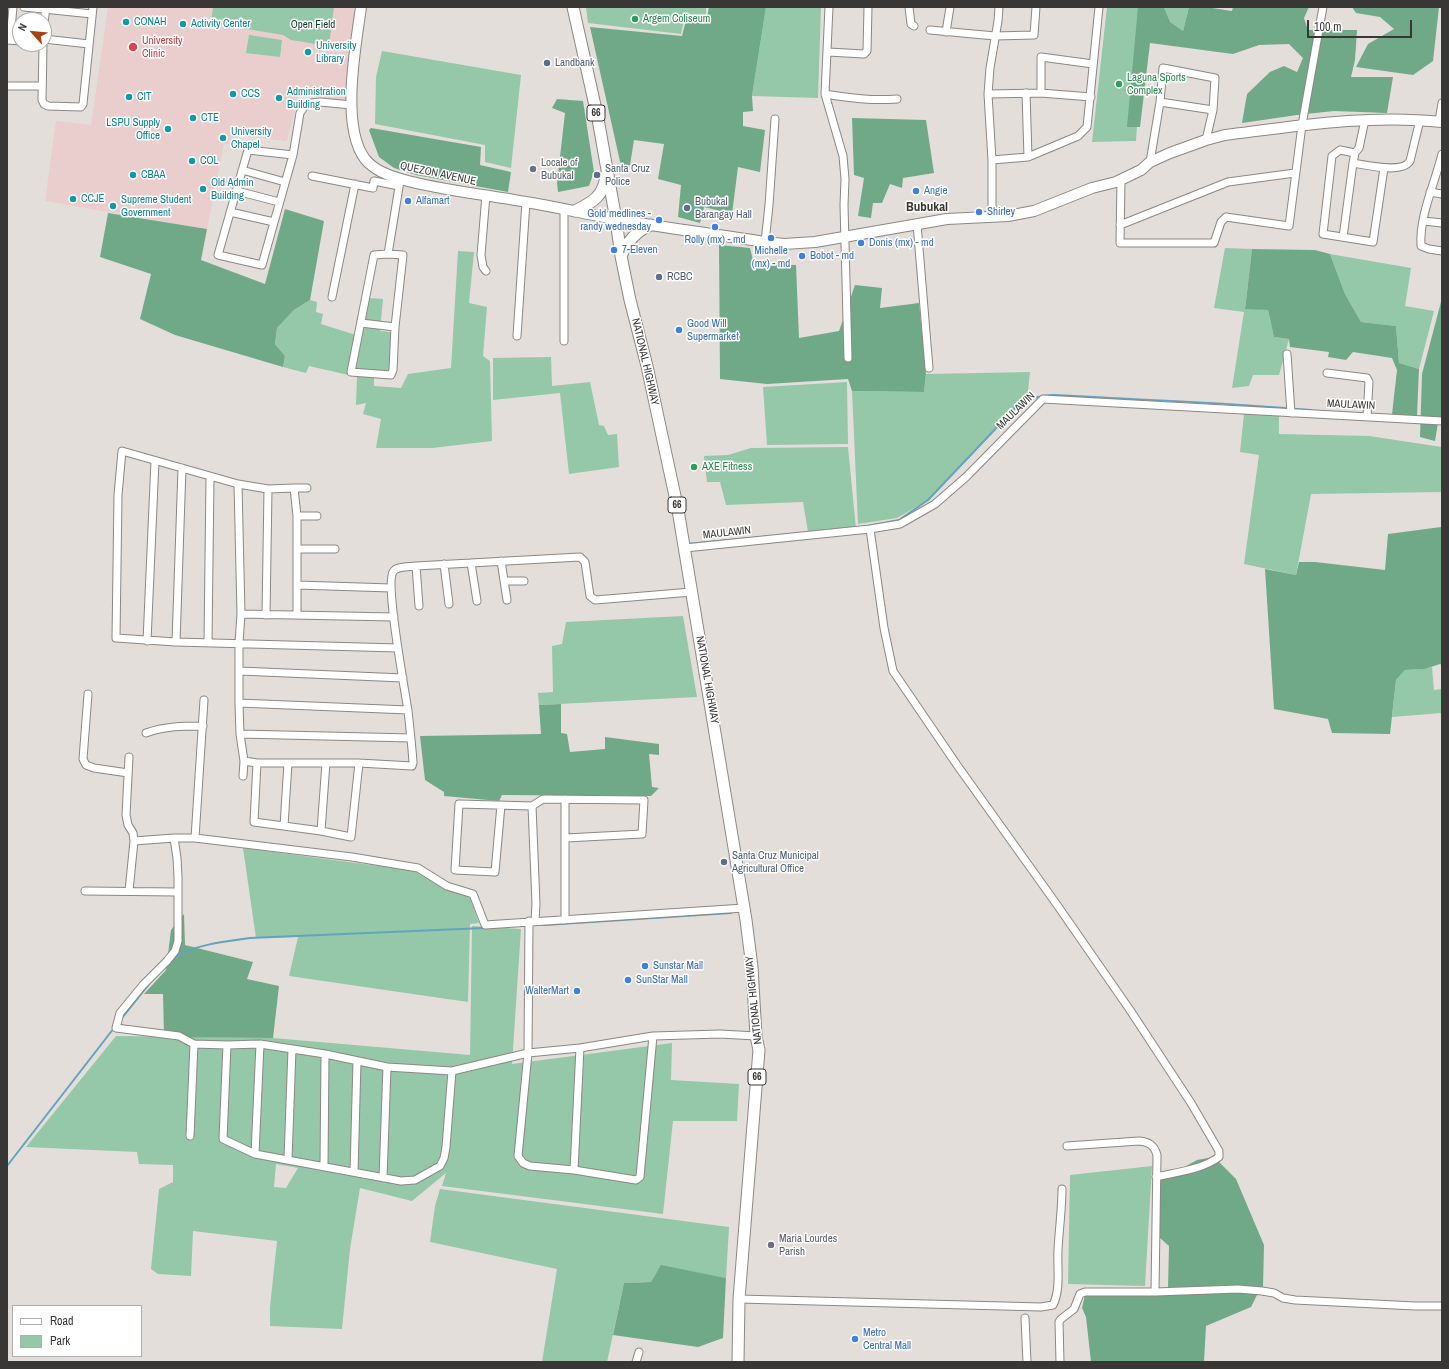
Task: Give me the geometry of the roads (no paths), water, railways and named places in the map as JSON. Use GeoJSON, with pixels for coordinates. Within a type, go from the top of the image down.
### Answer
{"type":"FeatureCollection","features":[{"type":"Feature","properties":{"kind":"main road","name":"QUEZON AVENUE"},"geometry":{"type":"LineString","coordinates":[[361,7],[353,75],[352,105],[355,136],[365,160],[376,169],[399,183],[486,195],[616,220],[765,242],[801,243],[845,237],[947,219],[967,217],[992,218],[1034,211],[1092,188],[1121,179],[1141,170],[1150,162],[1206,140],[1225,135],[1302,125],[1365,120],[1420,120],[1440,122]]}},
{"type":"Feature","properties":{"kind":"main road","name":"NATIONAL HIGHWAY"},"geometry":{"type":"LineString","coordinates":[[573,7],[607,166],[621,256],[671,475],[685,548],[726,793],[752,967],[756,1036],[759,1050],[739,1300],[738,1362]]}},
{"type":"Feature","properties":{"kind":"main road"},"geometry":{"type":"LineString","coordinates":[[569,210],[587,205],[595,200],[601,193],[605,184],[607,166]]}},
{"type":"Feature","properties":{"kind":"main road"},"geometry":{"type":"LineString","coordinates":[[621,256],[633,237],[643,228],[651,225]]}},
{"type":"Feature","properties":{"kind":"street"},"geometry":{"type":"LineString","coordinates":[[8,40],[10,16],[13,7]]}},
{"type":"Feature","properties":{"kind":"street"},"geometry":{"type":"LineString","coordinates":[[24,7],[92,10],[83,104],[81,107],[44,104],[42,100],[43,52]]}},
{"type":"Feature","properties":{"kind":"street"},"geometry":{"type":"LineString","coordinates":[[828,7],[828,52],[825,94],[843,156],[846,179],[844,205],[848,358]]}},
{"type":"Feature","properties":{"kind":"street"},"geometry":{"type":"LineString","coordinates":[[828,52],[864,54],[867,51],[868,7]]}},
{"type":"Feature","properties":{"kind":"street"},"geometry":{"type":"LineString","coordinates":[[909,7],[911,24],[914,26]]}},
{"type":"Feature","properties":{"kind":"street"},"geometry":{"type":"LineString","coordinates":[[946,32],[950,7]]}},
{"type":"Feature","properties":{"kind":"street"},"geometry":{"type":"LineString","coordinates":[[992,218],[992,160],[988,94],[999,7]]}},
{"type":"Feature","properties":{"kind":"street"},"geometry":{"type":"LineString","coordinates":[[930,30],[995,36],[1034,35],[1036,7]]}},
{"type":"Feature","properties":{"kind":"street"},"geometry":{"type":"LineString","coordinates":[[992,160],[1028,157],[1078,136],[1087,127],[1100,7]]}},
{"type":"Feature","properties":{"kind":"street"},"geometry":{"type":"LineString","coordinates":[[1121,179],[1120,243],[1214,243],[1221,222],[1226,217],[1289,226],[1302,125],[1323,7]]}},
{"type":"Feature","properties":{"kind":"street"},"geometry":{"type":"LineString","coordinates":[[52,40],[89,44]]}},
{"type":"Feature","properties":{"kind":"street"},"geometry":{"type":"LineString","coordinates":[[1041,93],[1041,57],[1093,64]]}},
{"type":"Feature","properties":{"kind":"street"},"geometry":{"type":"LineString","coordinates":[[1150,162],[1160,102],[1163,68],[1215,78],[1213,110],[1206,140]]}},
{"type":"Feature","properties":{"kind":"street"},"geometry":{"type":"LineString","coordinates":[[7,86],[42,86]]}},
{"type":"Feature","properties":{"kind":"street"},"geometry":{"type":"LineString","coordinates":[[1026,93],[1028,157]]}},
{"type":"Feature","properties":{"kind":"street"},"geometry":{"type":"LineString","coordinates":[[988,94],[1041,93],[1091,97]]}},
{"type":"Feature","properties":{"kind":"street"},"geometry":{"type":"LineString","coordinates":[[825,94],[862,100],[897,99]]}},
{"type":"Feature","properties":{"kind":"street"},"geometry":{"type":"LineString","coordinates":[[293,155],[248,150],[218,255],[262,265],[280,202],[284,182],[293,155],[300,113],[305,106],[320,102],[352,105]]}},
{"type":"Feature","properties":{"kind":"street"},"geometry":{"type":"LineString","coordinates":[[1160,102],[1213,110]]}},
{"type":"Feature","properties":{"kind":"street"},"geometry":{"type":"LineString","coordinates":[[1440,122],[1442,103]]}},
{"type":"Feature","properties":{"kind":"street"},"geometry":{"type":"LineString","coordinates":[[765,242],[775,119]]}},
{"type":"Feature","properties":{"kind":"street"},"geometry":{"type":"LineString","coordinates":[[1343,236],[1353,163],[1359,148],[1365,120]]}},
{"type":"Feature","properties":{"kind":"street"},"geometry":{"type":"LineString","coordinates":[[1353,163],[1384,168],[1403,167],[1408,165],[1420,120]]}},
{"type":"Feature","properties":{"kind":"street"},"geometry":{"type":"LineString","coordinates":[[1356,153],[1340,150],[1332,156],[1323,234],[1373,242],[1384,168]]}},
{"type":"Feature","properties":{"kind":"street"},"geometry":{"type":"LineString","coordinates":[[1442,154],[1441,165],[1430,192],[1421,233],[1421,246],[1442,251]]}},
{"type":"Feature","properties":{"kind":"street"},"geometry":{"type":"LineString","coordinates":[[242,170],[284,182]]}},
{"type":"Feature","properties":{"kind":"street"},"geometry":{"type":"LineString","coordinates":[[1120,225],[1228,182],[1295,173]]}},
{"type":"Feature","properties":{"kind":"street"},"geometry":{"type":"LineString","coordinates":[[312,176],[373,188],[374,181],[399,183],[388,254]]}},
{"type":"Feature","properties":{"kind":"street"},"geometry":{"type":"LineString","coordinates":[[332,297],[355,184]]}},
{"type":"Feature","properties":{"kind":"street"},"geometry":{"type":"LineString","coordinates":[[237,191],[280,202]]}},
{"type":"Feature","properties":{"kind":"street"},"geometry":{"type":"LineString","coordinates":[[1430,192],[1442,194]]}},
{"type":"Feature","properties":{"kind":"street"},"geometry":{"type":"LineString","coordinates":[[486,195],[481,255],[483,267],[486,271]]}},
{"type":"Feature","properties":{"kind":"street"},"geometry":{"type":"LineString","coordinates":[[517,336],[526,202]]}},
{"type":"Feature","properties":{"kind":"street"},"geometry":{"type":"LineString","coordinates":[[564,341],[569,210]]}},
{"type":"Feature","properties":{"kind":"street"},"geometry":{"type":"LineString","coordinates":[[230,212],[274,222]]}},
{"type":"Feature","properties":{"kind":"street"},"geometry":{"type":"LineString","coordinates":[[1424,220],[1442,222]]}},
{"type":"Feature","properties":{"kind":"street"},"geometry":{"type":"LineString","coordinates":[[917,224],[929,368]]}},
{"type":"Feature","properties":{"kind":"street"},"geometry":{"type":"LineString","coordinates":[[374,255],[403,255],[395,327],[394,370],[391,375],[351,372],[361,323],[374,255]]}},
{"type":"Feature","properties":{"kind":"street"},"geometry":{"type":"LineString","coordinates":[[361,323],[395,327]]}},
{"type":"Feature","properties":{"kind":"street"},"geometry":{"type":"LineString","coordinates":[[1287,354],[1291,413]]}},
{"type":"Feature","properties":{"kind":"street"},"geometry":{"type":"LineString","coordinates":[[1327,373],[1367,378],[1369,382],[1366,417]]}},
{"type":"Feature","properties":{"kind":"street","name":"MAULAWIN"},"geometry":{"type":"LineString","coordinates":[[685,548],[870,529],[900,524],[935,504],[966,477],[1042,399],[1442,421]]}},
{"type":"Feature","properties":{"kind":"street"},"geometry":{"type":"LineString","coordinates":[[308,488],[268,489],[238,484],[122,451],[118,495],[116,638],[176,642],[398,648]]}},
{"type":"Feature","properties":{"kind":"street"},"geometry":{"type":"LineString","coordinates":[[147,640],[156,461]]}},
{"type":"Feature","properties":{"kind":"street"},"geometry":{"type":"LineString","coordinates":[[176,642],[182,468]]}},
{"type":"Feature","properties":{"kind":"street"},"geometry":{"type":"LineString","coordinates":[[208,643],[210,476]]}},
{"type":"Feature","properties":{"kind":"street"},"geometry":{"type":"LineString","coordinates":[[238,484],[241,614],[239,643],[239,703],[240,734],[244,761],[243,776]]}},
{"type":"Feature","properties":{"kind":"street"},"geometry":{"type":"LineString","coordinates":[[294,488],[297,516],[297,615]]}},
{"type":"Feature","properties":{"kind":"street"},"geometry":{"type":"LineString","coordinates":[[266,615],[268,489]]}},
{"type":"Feature","properties":{"kind":"street"},"geometry":{"type":"LineString","coordinates":[[297,516],[317,516]]}},
{"type":"Feature","properties":{"kind":"street"},"geometry":{"type":"LineString","coordinates":[[870,529],[884,628],[893,671],[957,765],[1130,1010],[1191,1103],[1219,1151],[1219,1157],[1212,1162],[1195,1168],[1156,1177]]}},
{"type":"Feature","properties":{"kind":"street"},"geometry":{"type":"LineString","coordinates":[[297,549],[335,549]]}},
{"type":"Feature","properties":{"kind":"street"},"geometry":{"type":"LineString","coordinates":[[244,761],[256,763],[326,762],[412,766],[413,763],[408,710],[394,617],[392,588],[393,571],[396,569],[444,564],[580,557],[585,562],[590,596],[595,600],[692,592]]}},
{"type":"Feature","properties":{"kind":"street"},"geometry":{"type":"LineString","coordinates":[[502,561],[507,600]]}},
{"type":"Feature","properties":{"kind":"street"},"geometry":{"type":"LineString","coordinates":[[471,563],[477,602]]}},
{"type":"Feature","properties":{"kind":"street"},"geometry":{"type":"LineString","coordinates":[[444,564],[449,604]]}},
{"type":"Feature","properties":{"kind":"street"},"geometry":{"type":"LineString","coordinates":[[416,566],[419,606]]}},
{"type":"Feature","properties":{"kind":"street"},"geometry":{"type":"LineString","coordinates":[[504,582],[524,581]]}},
{"type":"Feature","properties":{"kind":"street"},"geometry":{"type":"LineString","coordinates":[[297,585],[392,588]]}},
{"type":"Feature","properties":{"kind":"street"},"geometry":{"type":"LineString","coordinates":[[241,614],[394,617]]}},
{"type":"Feature","properties":{"kind":"street"},"geometry":{"type":"LineString","coordinates":[[240,671],[403,678]]}},
{"type":"Feature","properties":{"kind":"street"},"geometry":{"type":"LineString","coordinates":[[88,694],[83,760],[86,765],[94,768],[128,773]]}},
{"type":"Feature","properties":{"kind":"street"},"geometry":{"type":"LineString","coordinates":[[195,838],[204,700]]}},
{"type":"Feature","properties":{"kind":"street"},"geometry":{"type":"LineString","coordinates":[[239,703],[408,710]]}},
{"type":"Feature","properties":{"kind":"street"},"geometry":{"type":"LineString","coordinates":[[146,733],[159,728],[171,726],[203,726]]}},
{"type":"Feature","properties":{"kind":"street"},"geometry":{"type":"LineString","coordinates":[[240,734],[411,738]]}},
{"type":"Feature","properties":{"kind":"street"},"geometry":{"type":"LineString","coordinates":[[129,757],[126,815],[134,841],[129,891]]}},
{"type":"Feature","properties":{"kind":"street"},"geometry":{"type":"LineString","coordinates":[[321,831],[326,762]]}},
{"type":"Feature","properties":{"kind":"street"},"geometry":{"type":"LineString","coordinates":[[256,763],[254,822],[321,831],[351,837],[359,763]]}},
{"type":"Feature","properties":{"kind":"street"},"geometry":{"type":"LineString","coordinates":[[284,826],[288,763]]}},
{"type":"Feature","properties":{"kind":"street"},"geometry":{"type":"LineString","coordinates":[[501,805],[495,872],[455,870],[459,804],[501,805],[532,806],[543,799],[644,800],[642,834],[566,838]]}},
{"type":"Feature","properties":{"kind":"street"},"geometry":{"type":"LineString","coordinates":[[565,799],[565,920]]}},
{"type":"Feature","properties":{"kind":"street"},"geometry":{"type":"LineString","coordinates":[[532,806],[536,904],[532,921],[528,1053],[518,1156],[523,1163],[530,1166],[574,1170],[636,1180],[640,1177],[652,1036]]}},
{"type":"Feature","properties":{"kind":"street"},"geometry":{"type":"LineString","coordinates":[[174,838],[177,858],[178,941],[175,951],[143,985],[120,1013],[116,1028],[179,1036],[194,1044],[260,1044],[325,1054],[387,1067],[452,1071],[528,1053],[580,1048],[652,1036],[720,1034],[756,1036]]}},
{"type":"Feature","properties":{"kind":"street"},"geometry":{"type":"LineString","coordinates":[[134,841],[195,838],[352,857],[418,868],[447,886],[473,894],[485,925],[744,908]]}},
{"type":"Feature","properties":{"kind":"street"},"geometry":{"type":"LineString","coordinates":[[85,891],[177,892]]}},
{"type":"Feature","properties":{"kind":"street"},"geometry":{"type":"LineString","coordinates":[[190,1136],[194,1044]]}},
{"type":"Feature","properties":{"kind":"street"},"geometry":{"type":"LineString","coordinates":[[227,1044],[223,1139],[256,1154],[401,1182],[414,1180],[440,1166],[444,1158],[452,1071]]}},
{"type":"Feature","properties":{"kind":"street"},"geometry":{"type":"LineString","coordinates":[[256,1154],[260,1044]]}},
{"type":"Feature","properties":{"kind":"street"},"geometry":{"type":"LineString","coordinates":[[574,1170],[580,1048]]}},
{"type":"Feature","properties":{"kind":"street"},"geometry":{"type":"LineString","coordinates":[[288,1159],[292,1049]]}},
{"type":"Feature","properties":{"kind":"street"},"geometry":{"type":"LineString","coordinates":[[324,1166],[325,1054]]}},
{"type":"Feature","properties":{"kind":"street"},"geometry":{"type":"LineString","coordinates":[[354,1172],[357,1061]]}},
{"type":"Feature","properties":{"kind":"street"},"geometry":{"type":"LineString","coordinates":[[384,1178],[387,1067]]}},
{"type":"Feature","properties":{"kind":"street"},"geometry":{"type":"LineString","coordinates":[[1067,1146],[1140,1141],[1148,1142],[1155,1148],[1157,1155],[1155,1292]]}},
{"type":"Feature","properties":{"kind":"street"},"geometry":{"type":"LineString","coordinates":[[739,1300],[1041,1307],[1053,1305],[1056,1300],[1058,1286],[1058,1250],[1062,1216],[1062,1189]]}},
{"type":"Feature","properties":{"kind":"street"},"geometry":{"type":"LineString","coordinates":[[1060,1362],[1059,1322],[1074,1309],[1082,1292],[1155,1292],[1238,1289],[1262,1291],[1283,1298],[1295,1300],[1408,1306],[1442,1306]]}},
{"type":"Feature","properties":{"kind":"street"},"geometry":{"type":"LineString","coordinates":[[1025,1318],[1027,1362]]}},
{"type":"Feature","properties":{"kind":"street"},"geometry":{"type":"LineString","coordinates":[[636,1362],[639,1352]]}},
{"type":"Feature","properties":{"kind":"waterway"},"geometry":{"type":"LineString","coordinates":[[868,526],[899,520],[928,500],[1020,403],[1036,398],[1054,395],[1285,408]]}},
{"type":"Feature","properties":{"kind":"waterway"},"geometry":{"type":"LineString","coordinates":[[1296,409],[1311,410]]}},
{"type":"Feature","properties":{"kind":"waterway"},"geometry":{"type":"LineString","coordinates":[[687,544],[772,536]]}},
{"type":"Feature","properties":{"kind":"waterway"},"geometry":{"type":"LineString","coordinates":[[544,925],[731,913]]}},
{"type":"Feature","properties":{"kind":"waterway"},"geometry":{"type":"LineString","coordinates":[[172,959],[180,954],[199,947],[220,942],[250,938],[484,928]]}},
{"type":"Feature","properties":{"kind":"waterway"},"geometry":{"type":"LineString","coordinates":[[122,1018],[150,983]]}},
{"type":"Feature","properties":{"kind":"waterway"},"geometry":{"type":"LineString","coordinates":[[7,1166],[114,1028]]}},
{"type":"Feature","properties":{"kind":"place","name":"Argem Coliseum"},"geometry":{"type":"Point","coordinates":[635,19]}},
{"type":"Feature","properties":{"kind":"place","name":"CONAH"},"geometry":{"type":"Point","coordinates":[126,22]}},
{"type":"Feature","properties":{"kind":"place","name":"Activity Center"},"geometry":{"type":"Point","coordinates":[183,24]}},
{"type":"Feature","properties":{"kind":"place","name":"University Clinic"},"geometry":{"type":"Point","coordinates":[133,47]}},
{"type":"Feature","properties":{"kind":"place","name":"University Library"},"geometry":{"type":"Point","coordinates":[308,52]}},
{"type":"Feature","properties":{"kind":"place","name":"Landbank"},"geometry":{"type":"Point","coordinates":[547,63]}},
{"type":"Feature","properties":{"kind":"place","name":"Laguna Sports Complex"},"geometry":{"type":"Point","coordinates":[1119,84]}},
{"type":"Feature","properties":{"kind":"place","name":"CCS"},"geometry":{"type":"Point","coordinates":[233,94]}},
{"type":"Feature","properties":{"kind":"place","name":"CIT"},"geometry":{"type":"Point","coordinates":[129,97]}},
{"type":"Feature","properties":{"kind":"place","name":"Administration Building"},"geometry":{"type":"Point","coordinates":[279,98]}},
{"type":"Feature","properties":{"kind":"place","name":"CTE"},"geometry":{"type":"Point","coordinates":[193,118]}},
{"type":"Feature","properties":{"kind":"place","name":"LSPU Supply Office"},"geometry":{"type":"Point","coordinates":[168,129]}},
{"type":"Feature","properties":{"kind":"place","name":"University Chapel"},"geometry":{"type":"Point","coordinates":[223,138]}},
{"type":"Feature","properties":{"kind":"place","name":"COL"},"geometry":{"type":"Point","coordinates":[192,161]}},
{"type":"Feature","properties":{"kind":"place","name":"Locale of Bubukal"},"geometry":{"type":"Point","coordinates":[533,169]}},
{"type":"Feature","properties":{"kind":"place","name":"CBAA"},"geometry":{"type":"Point","coordinates":[133,175]}},
{"type":"Feature","properties":{"kind":"place","name":"Santa Cruz Police"},"geometry":{"type":"Point","coordinates":[597,175]}},
{"type":"Feature","properties":{"kind":"place","name":"Old Admin Building"},"geometry":{"type":"Point","coordinates":[203,189]}},
{"type":"Feature","properties":{"kind":"place","name":"Angie"},"geometry":{"type":"Point","coordinates":[916,191]}},
{"type":"Feature","properties":{"kind":"place","name":"CCJE"},"geometry":{"type":"Point","coordinates":[73,199]}},
{"type":"Feature","properties":{"kind":"place","name":"Alfamart"},"geometry":{"type":"Point","coordinates":[408,201]}},
{"type":"Feature","properties":{"kind":"place","name":"Supreme Student Government"},"geometry":{"type":"Point","coordinates":[113,206]}},
{"type":"Feature","properties":{"kind":"place","name":"Bubukal Barangay Hall"},"geometry":{"type":"Point","coordinates":[687,208]}},
{"type":"Feature","properties":{"kind":"place","name":"Shirley"},"geometry":{"type":"Point","coordinates":[979,212]}},
{"type":"Feature","properties":{"kind":"place","name":"Gold medlines - randy wednesday"},"geometry":{"type":"Point","coordinates":[659,220]}},
{"type":"Feature","properties":{"kind":"place","name":"Rolly (mx) - md"},"geometry":{"type":"Point","coordinates":[715,227]}},
{"type":"Feature","properties":{"kind":"place","name":"Michelle (mx) - md"},"geometry":{"type":"Point","coordinates":[771,238]}},
{"type":"Feature","properties":{"kind":"place","name":"Donis (mx) - md"},"geometry":{"type":"Point","coordinates":[861,243]}},
{"type":"Feature","properties":{"kind":"place","name":"7-Eleven"},"geometry":{"type":"Point","coordinates":[614,250]}},
{"type":"Feature","properties":{"kind":"place","name":"Bobot - md"},"geometry":{"type":"Point","coordinates":[802,256]}},
{"type":"Feature","properties":{"kind":"place","name":"RCBC"},"geometry":{"type":"Point","coordinates":[659,277]}},
{"type":"Feature","properties":{"kind":"place","name":"Good Will Supermarket"},"geometry":{"type":"Point","coordinates":[679,330]}},
{"type":"Feature","properties":{"kind":"place","name":"AXE Fitness"},"geometry":{"type":"Point","coordinates":[694,467]}},
{"type":"Feature","properties":{"kind":"place","name":"Santa Cruz Municipal Agricultural Office"},"geometry":{"type":"Point","coordinates":[724,862]}},
{"type":"Feature","properties":{"kind":"place","name":"Sunstar Mall"},"geometry":{"type":"Point","coordinates":[645,966]}},
{"type":"Feature","properties":{"kind":"place","name":"SunStar Mall"},"geometry":{"type":"Point","coordinates":[628,980]}},
{"type":"Feature","properties":{"kind":"place","name":"WalterMart"},"geometry":{"type":"Point","coordinates":[577,991]}},
{"type":"Feature","properties":{"kind":"place","name":"Maria Lourdes Parish"},"geometry":{"type":"Point","coordinates":[771,1245]}},
{"type":"Feature","properties":{"kind":"place","name":"Metro Central Mall"},"geometry":{"type":"Point","coordinates":[855,1339]}},
{"type":"Feature","properties":{"kind":"district","name":"Bubukal"},"geometry":{"type":"Point","coordinates":[927,208]}},
{"type":"Feature","properties":{"kind":"park label","name":"Open Field"},"geometry":{"type":"Point","coordinates":[313,25]}}]}
